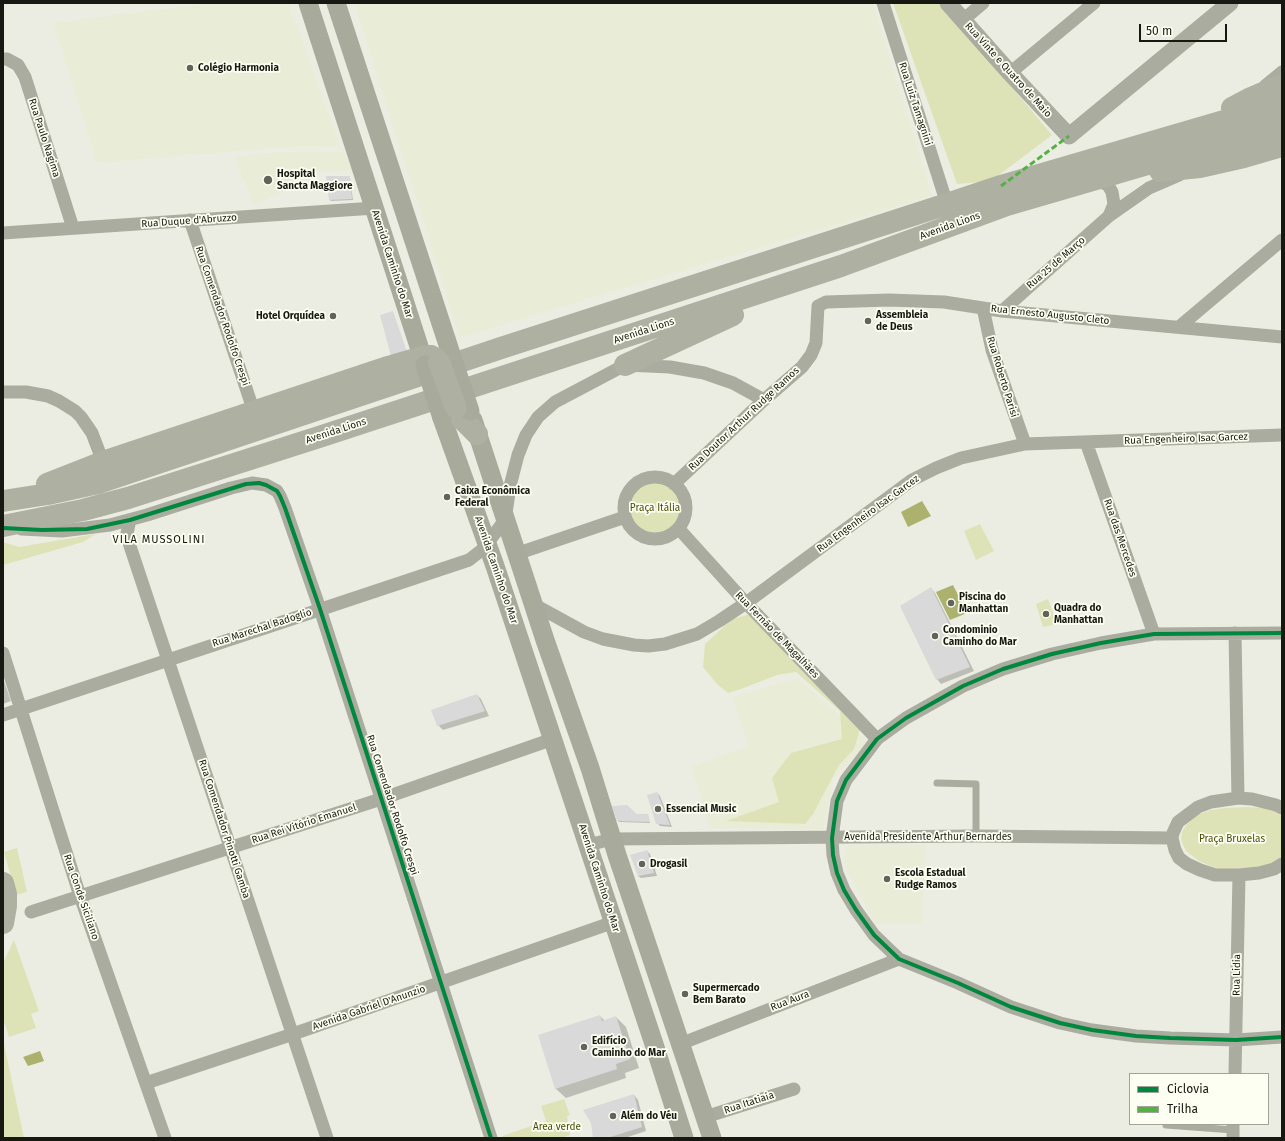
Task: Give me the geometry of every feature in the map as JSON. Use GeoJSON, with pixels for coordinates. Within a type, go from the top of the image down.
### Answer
{"type":"FeatureCollection","features":[{"type":"Feature","properties":{"kind":"highway"},"geometry":{"type":"LineString","coordinates":[[1190,130],[1249,99],[1282,86]]}},
{"type":"Feature","properties":{"kind":"highway","name":"Avenida Lions"},"geometry":{"type":"LineString","coordinates":[[3,501],[48,494],[98,483],[508,346],[1001,186],[1282,104]]}},
{"type":"Feature","properties":{"kind":"highway","name":"Avenida Lions"},"geometry":{"type":"LineString","coordinates":[[3,527],[83,510],[128,498],[841,266],[1006,205],[1282,125]]}},
{"type":"Feature","properties":{"kind":"highway"},"geometry":{"type":"LineString","coordinates":[[1106,177],[1200,167],[1244,158],[1282,146]]}},
{"type":"Feature","properties":{"kind":"highway"},"geometry":{"type":"LineString","coordinates":[[625,365],[841,266]]}},
{"type":"Feature","properties":{"kind":"highway"},"geometry":{"type":"LineString","coordinates":[[3,501],[103,462],[254,412],[435,360],[456,412],[477,434]]}},
{"type":"Feature","properties":{"kind":"highway"},"geometry":{"type":"LineString","coordinates":[[3,883],[6,894],[6,906],[3,923]]}},
{"type":"Feature","properties":{"kind":"main road","name":"Avenida Caminho do Mar"},"geometry":{"type":"LineString","coordinates":[[308,3],[374,208],[435,360]]}},
{"type":"Feature","properties":{"kind":"main road"},"geometry":{"type":"LineString","coordinates":[[336,3],[435,360]]}},
{"type":"Feature","properties":{"kind":"main road","name":"Avenida Caminho do Mar"},"geometry":{"type":"LineString","coordinates":[[456,412],[488,543],[684,1138]]}},
{"type":"Feature","properties":{"kind":"main road"},"geometry":{"type":"LineString","coordinates":[[477,434],[516,554],[590,768],[612,839],[712,1138]]}},
{"type":"Feature","properties":{"kind":"street","name":"Rua Luiz Tamagnini"},"geometry":{"type":"LineString","coordinates":[[883,3],[948,204]]}},
{"type":"Feature","properties":{"kind":"street","name":"Rua Vinte e Quatro de Maio"},"geometry":{"type":"LineString","coordinates":[[948,3],[1010,73],[1069,136],[1230,3]]}},
{"type":"Feature","properties":{"kind":"street"},"geometry":{"type":"LineString","coordinates":[[963,20],[983,3]]}},
{"type":"Feature","properties":{"kind":"street"},"geometry":{"type":"LineString","coordinates":[[1010,73],[1094,3]]}},
{"type":"Feature","properties":{"kind":"street","name":"Rua Paulo Nagima"},"geometry":{"type":"LineString","coordinates":[[3,59],[7,59],[18,65],[25,77],[73,228]]}},
{"type":"Feature","properties":{"kind":"street"},"geometry":{"type":"LineString","coordinates":[[1249,99],[1282,72]]}},
{"type":"Feature","properties":{"kind":"street","name":"Rua 25 de Março"},"geometry":{"type":"LineString","coordinates":[[1002,311],[1109,216],[1149,188],[1200,167]]}},
{"type":"Feature","properties":{"kind":"street"},"geometry":{"type":"LineString","coordinates":[[1106,177],[1112,192],[1114,204],[1109,216]]}},
{"type":"Feature","properties":{"kind":"street","name":"Rua Duque d'Abruzzo"},"geometry":{"type":"LineString","coordinates":[[3,233],[374,208]]}},
{"type":"Feature","properties":{"kind":"street","name":"Rua Comendador Rodolfo Crespi"},"geometry":{"type":"LineString","coordinates":[[190,220],[254,412]]}},
{"type":"Feature","properties":{"kind":"street"},"geometry":{"type":"LineString","coordinates":[[1179,327],[1282,240]]}},
{"type":"Feature","properties":{"kind":"street","name":"Rua Ernesto Augusto Cleto"},"geometry":{"type":"LineString","coordinates":[[818,306],[822,303],[830,301],[889,300],[944,302],[1002,311],[1282,337]]}},
{"type":"Feature","properties":{"kind":"street","name":"Rua Doutor Arthur Rudge Ramos"},"geometry":{"type":"LineString","coordinates":[[674,484],[764,400],[796,373],[811,355],[817,337],[818,306]]}},
{"type":"Feature","properties":{"kind":"street","name":"Rua Roberto Parisi"},"geometry":{"type":"LineString","coordinates":[[983,308],[992,350],[1025,444]]}},
{"type":"Feature","properties":{"kind":"street"},"geometry":{"type":"LineString","coordinates":[[505,520],[514,466],[522,444],[531,426],[538,417],[555,402],[625,365],[670,367],[704,373],[734,383],[764,400]]}},
{"type":"Feature","properties":{"kind":"street"},"geometry":{"type":"LineString","coordinates":[[3,392],[26,392],[48,396],[75,411],[92,433],[103,462]]}},
{"type":"Feature","properties":{"kind":"street","name":"Rua Engenheiro Isac Garcez"},"geometry":{"type":"LineString","coordinates":[[533,604],[584,632],[603,639],[620,643],[648,646],[666,644],[697,634],[724,618],[912,480],[961,458],[1025,444],[1282,435]]}},
{"type":"Feature","properties":{"kind":"street","name":"Rua das Mercedes"},"geometry":{"type":"LineString","coordinates":[[1086,442],[1154,634]]}},
{"type":"Feature","properties":{"kind":"street"},"geometry":{"type":"LineString","coordinates":[[656,477],[666,479],[674,484],[681,491],[686,500],[684,520],[679,529],[672,535],[663,539],[653,540],[644,538],[636,533],[629,526],[625,518],[625,498],[630,489],[637,482],[646,478],[656,477]]}},
{"type":"Feature","properties":{"kind":"street","name":"Rua Comendador Rodolfo Crespi"},"geometry":{"type":"LineString","coordinates":[[130,520],[230,488],[252,483],[266,485],[277,491],[280,496],[320,609],[491,1138]]}},
{"type":"Feature","properties":{"kind":"street"},"geometry":{"type":"LineString","coordinates":[[516,554],[625,518]]}},
{"type":"Feature","properties":{"kind":"street"},"geometry":{"type":"LineString","coordinates":[[3,527],[42,530],[76,530],[99,527],[130,520]]}},
{"type":"Feature","properties":{"kind":"street","name":"Rua Comendador Pinotti Gamba"},"geometry":{"type":"LineString","coordinates":[[130,520],[127,533],[130,546],[328,1138]]}},
{"type":"Feature","properties":{"kind":"street","name":"Rua Marechal Badoglio"},"geometry":{"type":"LineString","coordinates":[[3,715],[168,659],[462,564],[476,556],[505,520]]}},
{"type":"Feature","properties":{"kind":"street","name":"Rua Fernão de Magalhães"},"geometry":{"type":"LineString","coordinates":[[679,529],[746,603],[877,739]]}},
{"type":"Feature","properties":{"kind":"street"},"geometry":{"type":"LineString","coordinates":[[1235,633],[1238,798]]}},
{"type":"Feature","properties":{"kind":"street"},"geometry":{"type":"LineString","coordinates":[[1282,633],[1154,634],[1052,654],[1003,669],[963,686],[906,718],[877,739],[846,780],[837,801],[832,838],[833,856],[837,873],[844,890],[874,935],[899,959],[1011,1007],[1060,1023],[1092,1030],[1136,1036],[1170,1038],[1236,1040],[1282,1037]]}},
{"type":"Feature","properties":{"kind":"street","name":"Rua Conde Siciliano"},"geometry":{"type":"LineString","coordinates":[[3,654],[80,896],[165,1138]]}},
{"type":"Feature","properties":{"kind":"street","name":"Rua Rei Vitório Emanuel"},"geometry":{"type":"LineString","coordinates":[[31,912],[381,799],[553,739]]}},
{"type":"Feature","properties":{"kind":"street"},"geometry":{"type":"LineString","coordinates":[[1282,808],[1264,801],[1238,798],[1223,800],[1198,807],[1178,822],[1172,838],[1179,858],[1187,864],[1215,875],[1239,876],[1259,873],[1282,864]]}},
{"type":"Feature","properties":{"kind":"street","name":"Avenida Presidente Arthur Bernardes"},"geometry":{"type":"LineString","coordinates":[[588,845],[612,839],[976,836],[1172,838]]}},
{"type":"Feature","properties":{"kind":"street","name":"Rua Lidia"},"geometry":{"type":"LineString","coordinates":[[1235,1073],[1239,876]]}},
{"type":"Feature","properties":{"kind":"street","name":"Avenida Gabriel D'Anunzio"},"geometry":{"type":"LineString","coordinates":[[146,1083],[293,1034],[614,922]]}},
{"type":"Feature","properties":{"kind":"street","name":"Rua Aura"},"geometry":{"type":"LineString","coordinates":[[680,1044],[899,959]]}},
{"type":"Feature","properties":{"kind":"street","name":"Rua Itatiaia"},"geometry":{"type":"LineString","coordinates":[[705,1117],[794,1089]]}},
{"type":"Feature","properties":{"kind":"lane"},"geometry":{"type":"LineString","coordinates":[[937,783],[976,784],[976,836]]}},
{"type":"Feature","properties":{"kind":"lane"},"geometry":{"type":"LineString","coordinates":[[1166,1125],[1233,1131]]}},
{"type":"Feature","properties":{"kind":"shaded area","name":"Colégio Harmonia"},"geometry":{"type":"Polygon","coordinates":[[[212,3],[289,3],[340,146],[270,148],[96,163],[82,113],[53,23],[212,3]]]}},
{"type":"Feature","properties":{"kind":"shaded area"},"geometry":{"type":"Polygon","coordinates":[[[354,3],[873,3],[932,196],[460,337],[354,3]]]}},
{"type":"Feature","properties":{"kind":"shaded area","name":"Hospital Sancta Maggiore"},"geometry":{"type":"Polygon","coordinates":[[[280,152],[344,152],[353,171],[291,173],[294,187],[254,205],[234,157],[280,152]]]}},
{"type":"Feature","properties":{"kind":"shaded area"},"geometry":{"type":"Polygon","coordinates":[[[922,501],[931,516],[908,527],[901,512],[922,501]]]}},
{"type":"Feature","properties":{"kind":"shaded area","name":"Piscina do Manhattan"},"geometry":{"type":"Polygon","coordinates":[[[953,585],[967,613],[950,620],[936,592],[953,585]]]}},
{"type":"Feature","properties":{"kind":"shaded area"},"geometry":{"type":"Polygon","coordinates":[[[798,678],[870,743],[833,779],[823,829],[710,828],[691,767],[749,746],[732,697],[798,678]]]}},
{"type":"Feature","properties":{"kind":"shaded area","name":"Escola Estadual Rudge Ramos"},"geometry":{"type":"Polygon","coordinates":[[[846,845],[925,845],[922,924],[875,924],[846,869],[844,860],[846,845]]]}},
{"type":"Feature","properties":{"kind":"shaded area"},"geometry":{"type":"Polygon","coordinates":[[[40,1051],[44,1061],[28,1066],[23,1057],[40,1051]]]}},
{"type":"Feature","properties":{"kind":"green space"},"geometry":{"type":"Polygon","coordinates":[[[893,3],[941,3],[1052,135],[991,181],[957,184],[893,3]]]}},
{"type":"Feature","properties":{"kind":"green space","name":"Praça Itália"},"geometry":{"type":"Polygon","coordinates":[[[650,482],[660,482],[674,489],[681,503],[681,513],[674,527],[660,534],[650,534],[640,530],[633,523],[629,513],[629,503],[633,493],[640,486],[650,482]]]}},
{"type":"Feature","properties":{"kind":"green space"},"geometry":{"type":"Polygon","coordinates":[[[980,524],[994,551],[976,560],[964,531],[980,524]]]}},
{"type":"Feature","properties":{"kind":"green space"},"geometry":{"type":"Polygon","coordinates":[[[96,534],[83,542],[3,565],[3,542],[19,547],[96,534]]]}},
{"type":"Feature","properties":{"kind":"green space","name":"Quadra do Manhattan"},"geometry":{"type":"Polygon","coordinates":[[[1048,599],[1057,624],[1043,627],[1036,604],[1048,599]]]}},
{"type":"Feature","properties":{"kind":"green space"},"geometry":{"type":"Polygon","coordinates":[[[762,611],[864,716],[854,749],[839,765],[813,814],[805,824],[726,821],[779,802],[772,778],[791,753],[842,739],[840,711],[796,672],[777,675],[728,693],[717,684],[703,667],[705,644],[732,619],[762,611]]]}},
{"type":"Feature","properties":{"kind":"green space","name":"Praça Bruxelas"},"geometry":{"type":"Polygon","coordinates":[[[1246,807],[1265,808],[1282,813],[1282,859],[1277,862],[1246,871],[1217,869],[1199,861],[1186,851],[1181,840],[1182,832],[1187,824],[1197,815],[1211,810],[1246,807]]]}},
{"type":"Feature","properties":{"kind":"green space"},"geometry":{"type":"Polygon","coordinates":[[[17,848],[27,892],[16,895],[4,852],[17,848]]]}},
{"type":"Feature","properties":{"kind":"green space"},"geometry":{"type":"Polygon","coordinates":[[[14,940],[39,1011],[31,1014],[36,1028],[9,1037],[4,1022],[3,1023],[3,963],[14,940]]]}},
{"type":"Feature","properties":{"kind":"green space"},"geometry":{"type":"Polygon","coordinates":[[[3,1039],[24,1138],[3,1138],[3,1039]]]}},
{"type":"Feature","properties":{"kind":"green space","name":"Area verde"},"geometry":{"type":"Polygon","coordinates":[[[564,1099],[570,1115],[567,1116],[570,1135],[562,1138],[503,1138],[502,1136],[546,1121],[541,1106],[564,1099]]]}},
{"type":"Feature","properties":{"kind":"building"},"geometry":{"type":"Polygon","coordinates":[[[326,176],[350,176],[352,199],[329,200],[326,176]]]}},
{"type":"Feature","properties":{"kind":"building"},"geometry":{"type":"Polygon","coordinates":[[[393,311],[407,352],[391,356],[380,315],[393,311]]]}},
{"type":"Feature","properties":{"kind":"building","name":"Condominio Caminho do Mar"},"geometry":{"type":"Polygon","coordinates":[[[931,587],[970,667],[936,680],[900,606],[931,587]]]}},
{"type":"Feature","properties":{"kind":"building"},"geometry":{"type":"Polygon","coordinates":[[[477,694],[485,711],[437,726],[431,710],[477,694]]]}},
{"type":"Feature","properties":{"kind":"building","name":"Essencial Music"},"geometry":{"type":"Polygon","coordinates":[[[657,792],[670,825],[656,824],[647,795],[657,792]]]}},
{"type":"Feature","properties":{"kind":"building"},"geometry":{"type":"Polygon","coordinates":[[[627,805],[637,814],[648,814],[650,822],[617,821],[612,806],[627,805]]]}},
{"type":"Feature","properties":{"kind":"building","name":"Drogasil"},"geometry":{"type":"Polygon","coordinates":[[[647,850],[654,873],[638,876],[630,855],[647,850]]]}},
{"type":"Feature","properties":{"kind":"building","name":"Edifício Caminho do Mar"},"geometry":{"type":"Polygon","coordinates":[[[600,1015],[602,1021],[616,1016],[630,1059],[616,1064],[617,1069],[555,1089],[538,1035],[600,1015]]]}},
{"type":"Feature","properties":{"kind":"building","name":"Além do Véu"},"geometry":{"type":"Polygon","coordinates":[[[634,1094],[642,1127],[607,1138],[593,1138],[591,1123],[583,1110],[634,1094]]]}},
{"type":"Feature","properties":{"kind":"marked path"},"geometry":{"type":"LineString","coordinates":[[1001,186],[1069,136]]}},
{"type":"Feature","properties":{"kind":"cycle path"},"geometry":{"type":"LineString","coordinates":[[3,528],[42,530],[87,529],[130,520],[246,484],[259,483],[277,491],[285,508],[320,609],[491,1138]]}},
{"type":"Feature","properties":{"kind":"cycle path"},"geometry":{"type":"LineString","coordinates":[[1282,633],[1154,634],[1101,643],[1052,654],[1003,669],[963,686],[906,718],[877,739],[846,780],[837,801],[832,838],[833,855],[837,873],[844,890],[874,935],[899,959],[1011,1007],[1060,1023],[1092,1030],[1136,1036],[1170,1038],[1236,1040],[1282,1037]]}},
{"type":"Feature","properties":{"kind":"place","name":"Colégio Harmonia"},"geometry":{"type":"Point","coordinates":[190,68]}},
{"type":"Feature","properties":{"kind":"place","name":"Hospital Sancta Maggiore"},"geometry":{"type":"Point","coordinates":[268,180]}},
{"type":"Feature","properties":{"kind":"place","name":"Hotel Orquídea"},"geometry":{"type":"Point","coordinates":[333,316]}},
{"type":"Feature","properties":{"kind":"place","name":"Assembleia de Deus"},"geometry":{"type":"Point","coordinates":[868,321]}},
{"type":"Feature","properties":{"kind":"place","name":"Caixa Econômica Federal"},"geometry":{"type":"Point","coordinates":[447,497]}},
{"type":"Feature","properties":{"kind":"place","name":"Piscina do Manhattan"},"geometry":{"type":"Point","coordinates":[951,603]}},
{"type":"Feature","properties":{"kind":"place","name":"Quadra do Manhattan"},"geometry":{"type":"Point","coordinates":[1046,614]}},
{"type":"Feature","properties":{"kind":"place","name":"Condominio Caminho do Mar"},"geometry":{"type":"Point","coordinates":[935,636]}},
{"type":"Feature","properties":{"kind":"place","name":"Essencial Music"},"geometry":{"type":"Point","coordinates":[658,809]}},
{"type":"Feature","properties":{"kind":"place","name":"Drogasil"},"geometry":{"type":"Point","coordinates":[642,864]}},
{"type":"Feature","properties":{"kind":"place","name":"Escola Estadual Rudge Ramos"},"geometry":{"type":"Point","coordinates":[887,879]}},
{"type":"Feature","properties":{"kind":"place","name":"Supermercado Bem Barato"},"geometry":{"type":"Point","coordinates":[685,994]}},
{"type":"Feature","properties":{"kind":"place","name":"Edifício Caminho do Mar"},"geometry":{"type":"Point","coordinates":[584,1047]}},
{"type":"Feature","properties":{"kind":"place","name":"Além do Véu"},"geometry":{"type":"Point","coordinates":[613,1116]}},
{"type":"Feature","properties":{"kind":"district","name":"VILA MUSSOLINI"},"geometry":{"type":"Point","coordinates":[159,540]}}]}
